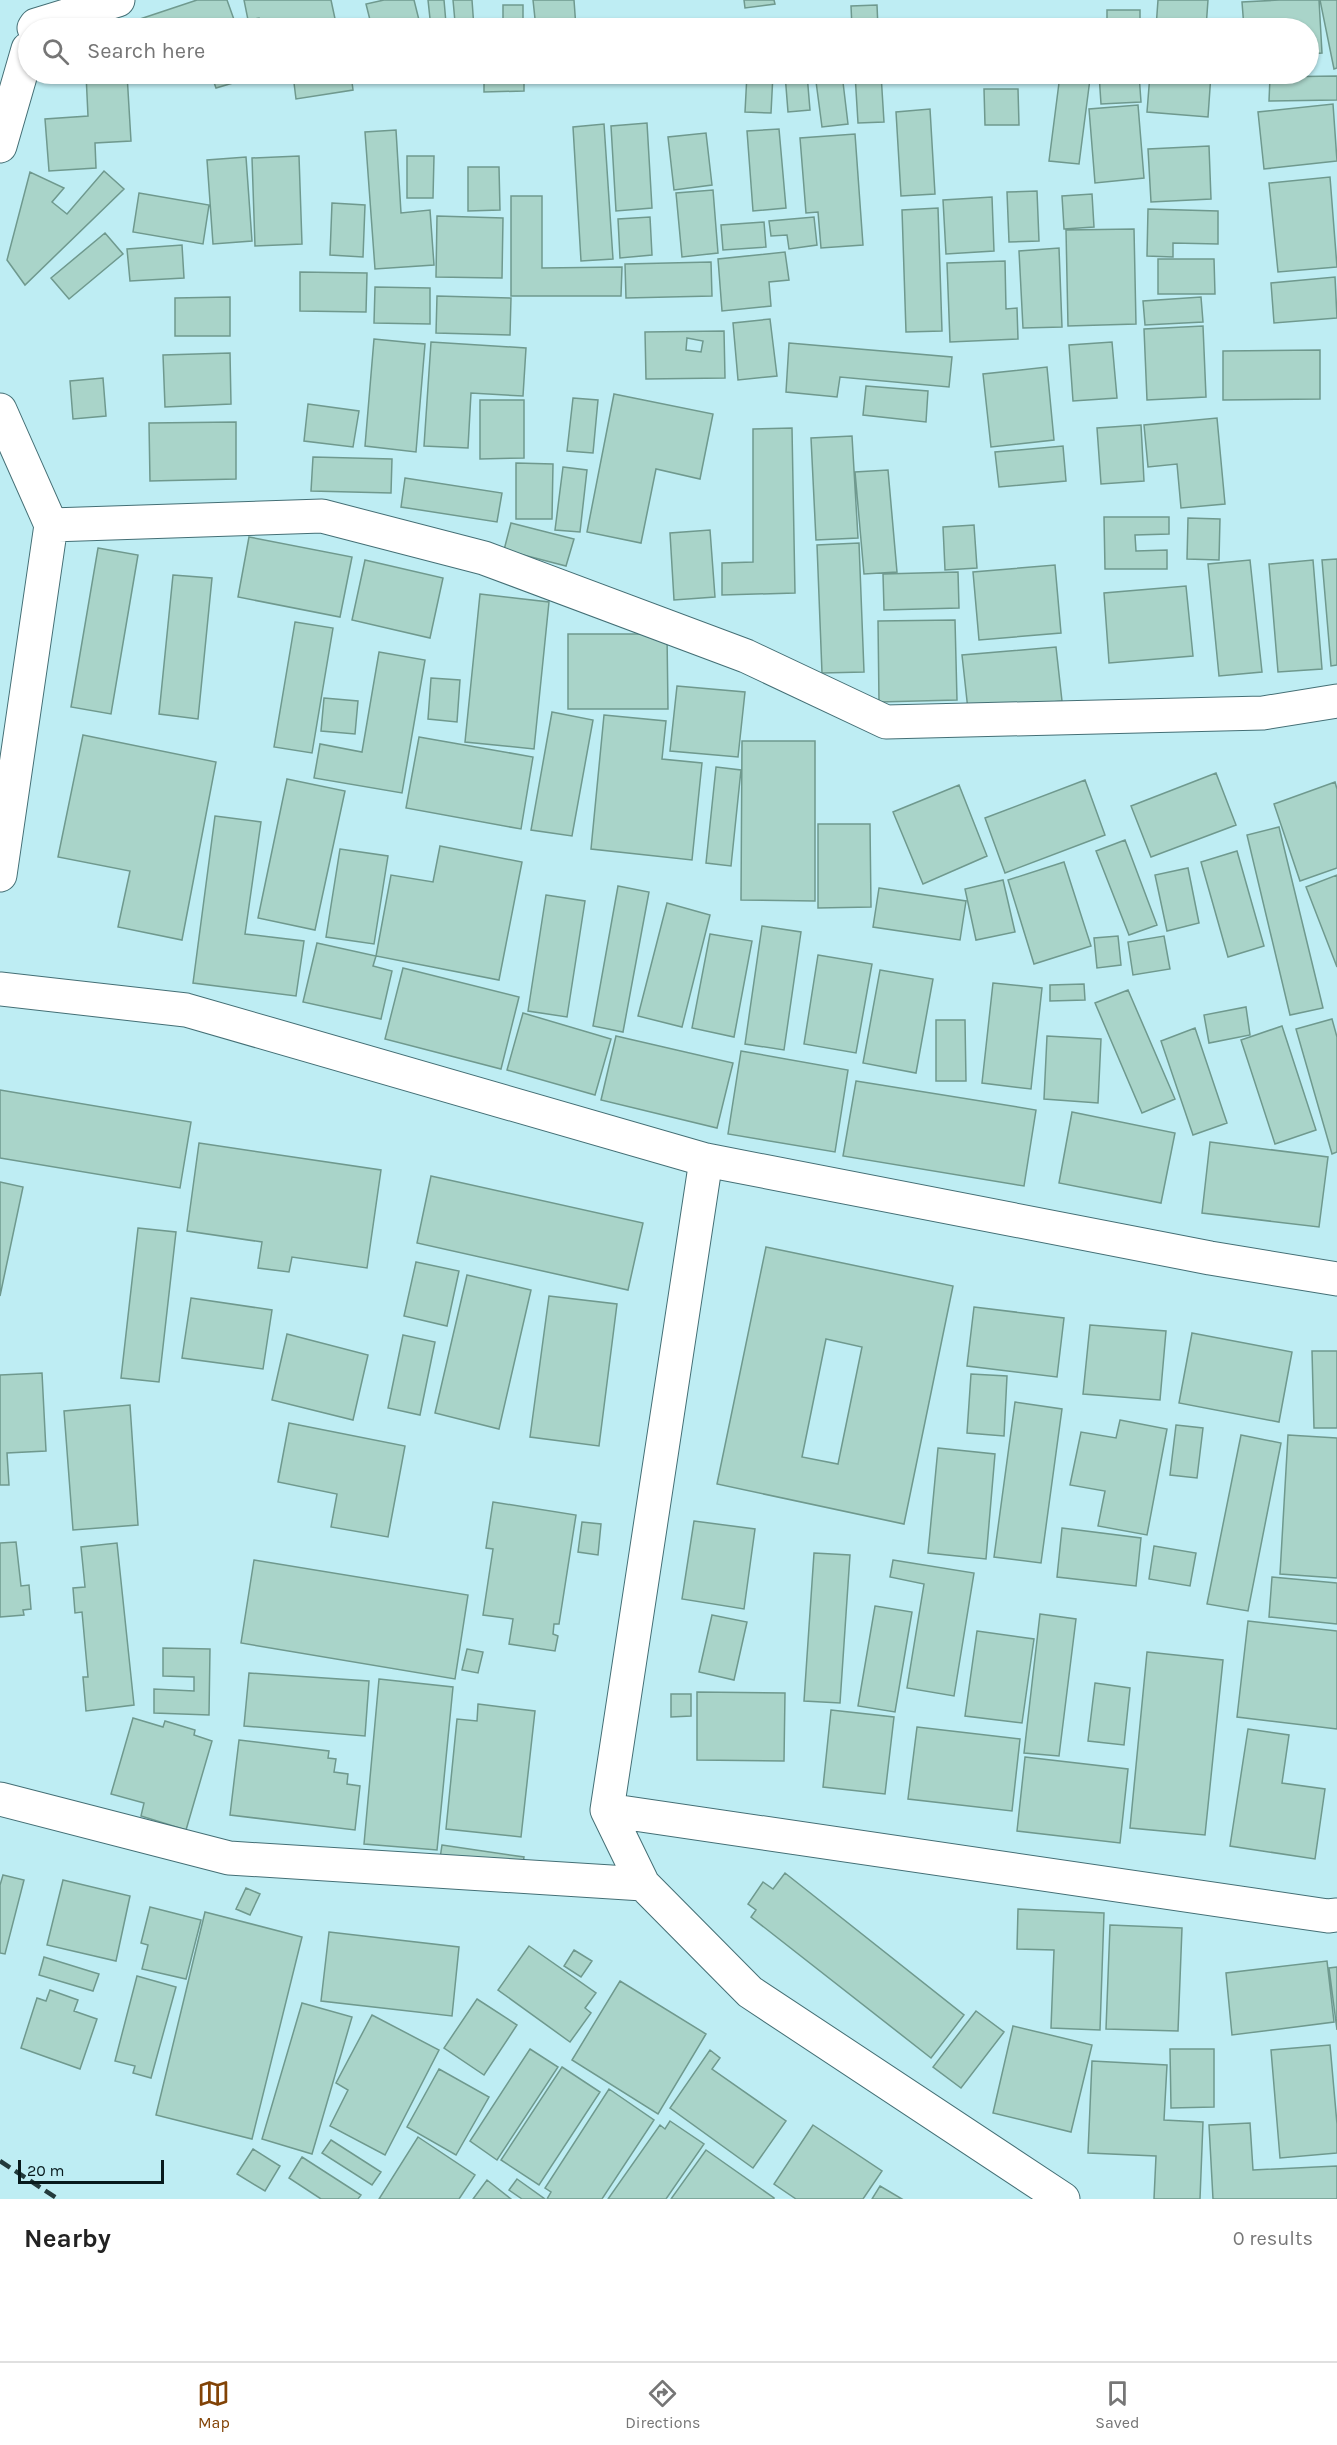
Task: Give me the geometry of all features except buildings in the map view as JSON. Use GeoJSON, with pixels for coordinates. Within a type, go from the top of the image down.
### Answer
{"type":"FeatureCollection","features":[{"type":"Feature","properties":{"kind":"street"},"geometry":{"type":"LineString","coordinates":[[59,18],[118,0]]}},
{"type":"Feature","properties":{"kind":"street"},"geometry":{"type":"LineString","coordinates":[[0,146],[18,84]]}},
{"type":"Feature","properties":{"kind":"street"},"geometry":{"type":"LineString","coordinates":[[0,410],[51,525],[0,875]]}},
{"type":"Feature","properties":{"kind":"street"},"geometry":{"type":"LineString","coordinates":[[51,525],[322,516],[484,558],[746,656],[886,722],[1263,713],[1337,701]]}},
{"type":"Feature","properties":{"kind":"street"},"geometry":{"type":"LineString","coordinates":[[0,989],[186,1010],[706,1160],[1210,1258],[1337,1279]]}},
{"type":"Feature","properties":{"kind":"street"},"geometry":{"type":"LineString","coordinates":[[706,1160],[607,1810],[643,1884],[750,1992],[1063,2199]]}},
{"type":"Feature","properties":{"kind":"street"},"geometry":{"type":"LineString","coordinates":[[0,1799],[229,1858],[643,1884]]}},
{"type":"Feature","properties":{"kind":"street"},"geometry":{"type":"LineString","coordinates":[[607,1810],[1328,1916],[1337,1915]]}},
{"type":"Feature","properties":{"kind":"railway"},"geometry":{"type":"LineString","coordinates":[[0,2161],[58,2199]]}}]}
